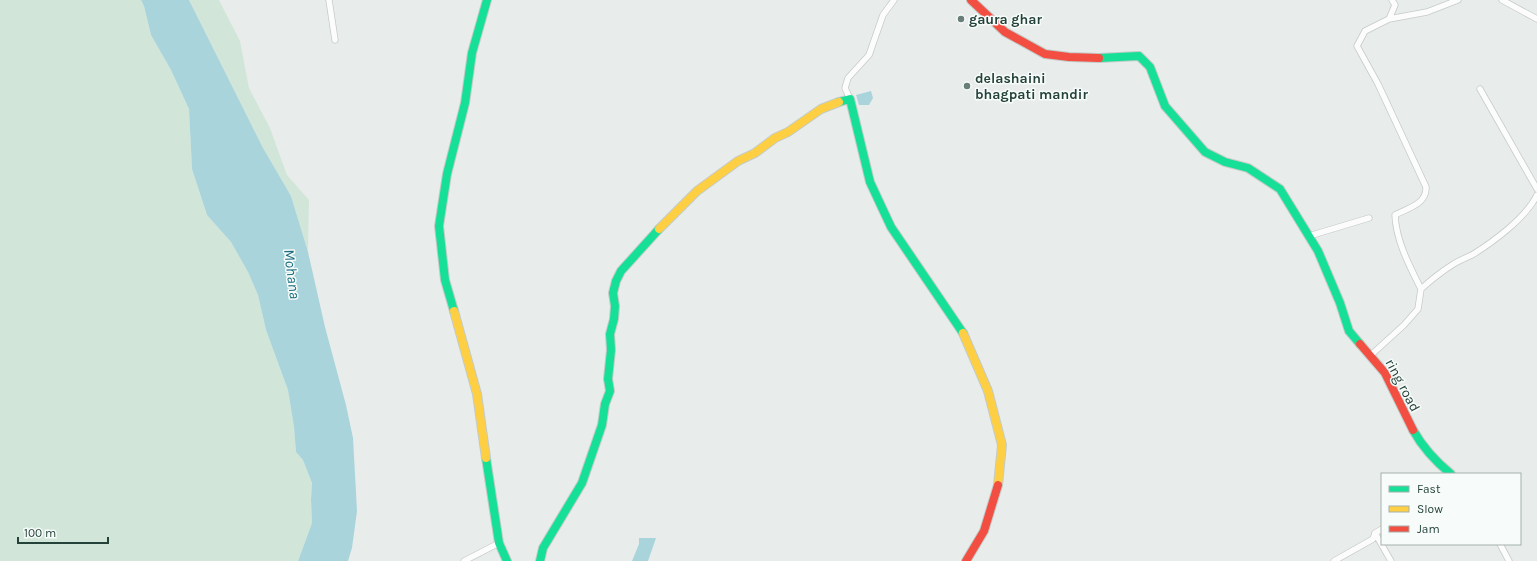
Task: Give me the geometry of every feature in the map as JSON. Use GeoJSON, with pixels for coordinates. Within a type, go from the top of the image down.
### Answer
{"type":"FeatureCollection","features":[{"type":"Feature","properties":{"kind":"street"},"geometry":{"type":"LineString","coordinates":[[329,0],[335,40]]}},
{"type":"Feature","properties":{"kind":"street"},"geometry":{"type":"LineString","coordinates":[[487,0],[472,53],[466,103],[447,174],[439,226],[445,280],[477,394],[499,543],[508,561]]}},
{"type":"Feature","properties":{"kind":"street"},"geometry":{"type":"LineString","coordinates":[[894,0],[883,16],[869,55],[848,78],[845,88],[850,99],[870,182],[891,227],[963,332],[988,391],[1002,445],[998,490],[984,531],[966,561]]}},
{"type":"Feature","properties":{"kind":"street","name":"ring road"},"geometry":{"type":"LineString","coordinates":[[971,0],[1005,32],[1045,54],[1094,58],[1139,56],[1150,67],[1165,106],[1205,152],[1225,162],[1248,168],[1280,189],[1318,251],[1350,330],[1385,373],[1404,414],[1418,439],[1435,461],[1450,473]]}},
{"type":"Feature","properties":{"kind":"street"},"geometry":{"type":"LineString","coordinates":[[1389,19],[1395,5],[1392,0]]}},
{"type":"Feature","properties":{"kind":"street"},"geometry":{"type":"LineString","coordinates":[[1371,355],[1404,325],[1418,309],[1421,289],[1410,267],[1396,227],[1395,215],[1422,200],[1426,193],[1426,187],[1378,84],[1357,46],[1365,32],[1389,19],[1427,12],[1458,0]]}},
{"type":"Feature","properties":{"kind":"street"},"geometry":{"type":"LineString","coordinates":[[1502,0],[1537,18]]}},
{"type":"Feature","properties":{"kind":"street"},"geometry":{"type":"LineString","coordinates":[[1480,89],[1537,189]]}},
{"type":"Feature","properties":{"kind":"street"},"geometry":{"type":"LineString","coordinates":[[540,561],[543,548],[582,483],[602,425],[610,391],[608,379],[611,350],[610,334],[614,319],[615,306],[613,293],[616,281],[621,271],[652,235],[697,191],[738,161],[755,152],[775,138],[788,132],[820,109],[840,101],[850,99]]}},
{"type":"Feature","properties":{"kind":"street"},"geometry":{"type":"LineString","coordinates":[[1421,289],[1453,264],[1471,255],[1522,217],[1535,205],[1537,195]]}},
{"type":"Feature","properties":{"kind":"street"},"geometry":{"type":"LineString","coordinates":[[1309,236],[1369,218]]}},
{"type":"Feature","properties":{"kind":"street"},"geometry":{"type":"LineString","coordinates":[[1375,533],[1381,530]]}},
{"type":"Feature","properties":{"kind":"street"},"geometry":{"type":"LineString","coordinates":[[1334,561],[1374,539],[1375,533]]}},
{"type":"Feature","properties":{"kind":"street"},"geometry":{"type":"LineString","coordinates":[[1375,533],[1381,544]]}},
{"type":"Feature","properties":{"kind":"street"},"geometry":{"type":"LineString","coordinates":[[464,561],[499,543]]}},
{"type":"Feature","properties":{"kind":"street"},"geometry":{"type":"LineString","coordinates":[[1382,545],[1391,561]]}},
{"type":"Feature","properties":{"kind":"street"},"geometry":{"type":"LineString","coordinates":[[1501,545],[1509,561]]}},
{"type":"Feature","properties":{"kind":"green space"},"geometry":{"type":"Polygon","coordinates":[[[0,0],[141,0],[144,6],[151,35],[171,70],[189,109],[192,169],[207,215],[231,242],[248,272],[258,295],[266,330],[288,390],[294,427],[296,452],[303,460],[312,483],[312,523],[298,561],[0,561],[0,0]]]}},
{"type":"Feature","properties":{"kind":"green space"},"geometry":{"type":"Polygon","coordinates":[[[189,0],[219,0],[240,41],[249,88],[270,128],[287,175],[309,200],[308,252],[291,196],[263,148],[189,0]]]}},
{"type":"Feature","properties":{"kind":"water","name":"Mohana"},"geometry":{"type":"Polygon","coordinates":[[[141,0],[189,0],[263,148],[291,196],[308,252],[353,438],[357,511],[352,548],[348,561],[298,561],[312,523],[312,483],[303,460],[296,452],[294,427],[288,390],[266,330],[258,295],[248,272],[231,242],[207,215],[192,169],[189,109],[171,70],[151,35],[144,6],[141,0]]]}},
{"type":"Feature","properties":{"kind":"water"},"geometry":{"type":"Polygon","coordinates":[[[871,91],[873,98],[869,105],[859,105],[856,95],[871,91]]]}},
{"type":"Feature","properties":{"kind":"water"},"geometry":{"type":"Polygon","coordinates":[[[639,538],[656,538],[648,561],[632,561],[639,544],[639,538]]]}},
{"type":"Feature","properties":{"kind":"traffic: fast"},"geometry":{"type":"LineString","coordinates":[[454,311],[445,280],[439,226],[447,174],[465,103],[472,53],[487,0]]}},
{"type":"Feature","properties":{"kind":"traffic: fast"},"geometry":{"type":"LineString","coordinates":[[1099,58],[1139,56],[1150,67],[1165,106],[1205,152],[1225,162],[1248,168],[1280,189],[1318,251],[1340,303],[1349,331],[1360,344]]}},
{"type":"Feature","properties":{"kind":"traffic: fast"},"geometry":{"type":"LineString","coordinates":[[839,102],[850,99],[870,182],[891,227],[963,333]]}},
{"type":"Feature","properties":{"kind":"traffic: fast"},"geometry":{"type":"LineString","coordinates":[[540,561],[543,548],[582,483],[602,425],[605,404],[610,391],[608,379],[611,350],[610,334],[614,319],[615,306],[613,293],[616,281],[621,271],[659,229]]}},
{"type":"Feature","properties":{"kind":"traffic: fast"},"geometry":{"type":"LineString","coordinates":[[1413,430],[1430,454],[1450,473]]}},
{"type":"Feature","properties":{"kind":"traffic: fast"},"geometry":{"type":"LineString","coordinates":[[486,458],[499,543],[507,561]]}},
{"type":"Feature","properties":{"kind":"traffic: slow"},"geometry":{"type":"LineString","coordinates":[[659,229],[697,191],[738,161],[755,153],[775,138],[788,132],[821,109],[839,102]]}},
{"type":"Feature","properties":{"kind":"traffic: slow"},"geometry":{"type":"LineString","coordinates":[[454,311],[477,394],[486,458]]}},
{"type":"Feature","properties":{"kind":"traffic: slow"},"geometry":{"type":"LineString","coordinates":[[963,333],[988,391],[1002,445],[998,485]]}},
{"type":"Feature","properties":{"kind":"traffic: jam"},"geometry":{"type":"LineString","coordinates":[[971,0],[1005,32],[1045,54],[1069,57],[1099,58]]}},
{"type":"Feature","properties":{"kind":"traffic: jam"},"geometry":{"type":"LineString","coordinates":[[1360,344],[1385,373],[1413,430]]}},
{"type":"Feature","properties":{"kind":"traffic: jam"},"geometry":{"type":"LineString","coordinates":[[966,561],[984,531],[998,485]]}},
{"type":"Feature","properties":{"kind":"place","name":"gaura ghar"},"geometry":{"type":"Point","coordinates":[961,19]}},
{"type":"Feature","properties":{"kind":"place","name":"delashaini bhagpati mandir"},"geometry":{"type":"Point","coordinates":[967,86]}}]}
